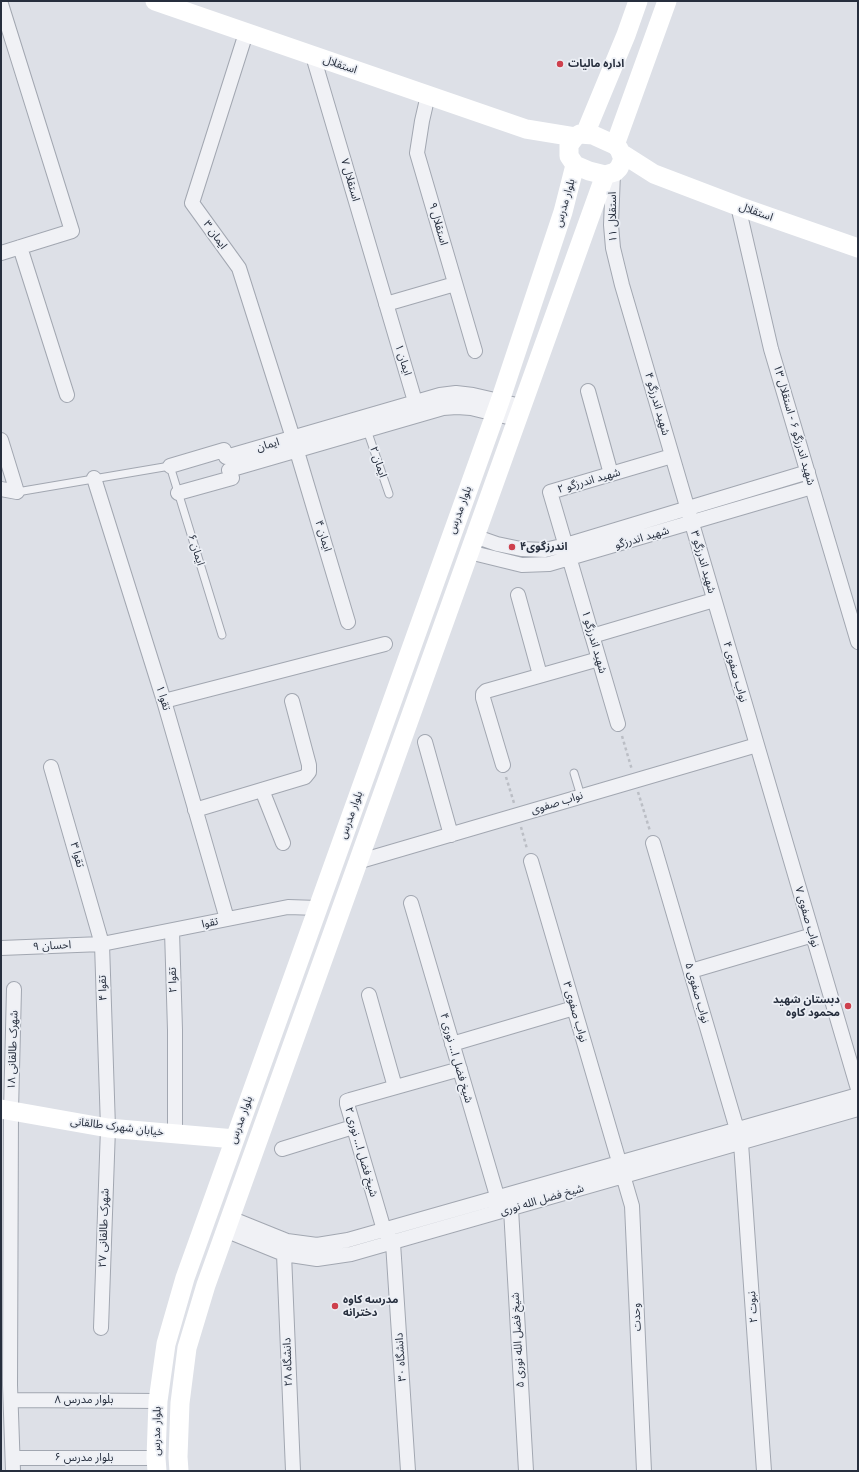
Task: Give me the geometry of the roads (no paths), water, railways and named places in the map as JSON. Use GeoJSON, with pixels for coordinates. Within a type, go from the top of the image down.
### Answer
{"type":"FeatureCollection","features":[{"type":"Feature","properties":{"kind":"main road","name":"استقلال"},"geometry":{"type":"LineString","coordinates":[[155,1],[526,129],[580,135]]}},
{"type":"Feature","properties":{"kind":"main road"},"geometry":{"type":"LineString","coordinates":[[638,1],[626,36],[580,135],[569,145],[569,156],[573,163],[589,171],[611,173],[622,164],[618,149],[667,1]]}},
{"type":"Feature","properties":{"kind":"main road","name":"استقلال"},"geometry":{"type":"LineString","coordinates":[[526,129],[573,163]]}},
{"type":"Feature","properties":{"kind":"main road"},"geometry":{"type":"LineString","coordinates":[[580,135],[601,138],[618,149]]}},
{"type":"Feature","properties":{"kind":"main road","name":"استقلال"},"geometry":{"type":"LineString","coordinates":[[618,149],[654,174],[738,206],[858,248]]}},
{"type":"Feature","properties":{"kind":"main road","name":"بلوار مدرس"},"geometry":{"type":"LineString","coordinates":[[157,1465],[158,1401],[166,1344],[185,1278],[497,407],[563,212],[573,163]]}},
{"type":"Feature","properties":{"kind":"main road","name":"استقلال"},"geometry":{"type":"LineString","coordinates":[[611,173],[654,174]]}},
{"type":"Feature","properties":{"kind":"main road","name":"بلوار مدرس"},"geometry":{"type":"LineString","coordinates":[[179,1471],[180,1403],[188,1348],[206,1285],[519,412],[611,173]]}},
{"type":"Feature","properties":{"kind":"main road","name":"خیابان شهرک طالقانی"},"geometry":{"type":"LineString","coordinates":[[6,1110],[108,1128],[235,1139]]}},
{"type":"Feature","properties":{"kind":"street"},"geometry":{"type":"LineString","coordinates":[[1,4],[72,231],[1,253]]}},
{"type":"Feature","properties":{"kind":"street","name":"ایمان ۳"},"geometry":{"type":"LineString","coordinates":[[246,33],[192,203],[239,268],[295,444]]}},
{"type":"Feature","properties":{"kind":"street","name":"استقلال ۷"},"geometry":{"type":"LineString","coordinates":[[313,56],[386,304]]}},
{"type":"Feature","properties":{"kind":"street","name":"استقلال ۹"},"geometry":{"type":"LineString","coordinates":[[428,95],[417,153],[475,351]]}},
{"type":"Feature","properties":{"kind":"street","name":"استقلال ۱۱"},"geometry":{"type":"LineString","coordinates":[[611,173],[611,225],[622,285]]}},
{"type":"Feature","properties":{"kind":"street","name":"شهید اندرزگو ۶ - استقلال ۱۳"},"geometry":{"type":"LineString","coordinates":[[738,206],[771,349],[858,642]]}},
{"type":"Feature","properties":{"kind":"street"},"geometry":{"type":"LineString","coordinates":[[20,246],[67,395]]}},
{"type":"Feature","properties":{"kind":"street"},"geometry":{"type":"LineString","coordinates":[[386,304],[455,284]]}},
{"type":"Feature","properties":{"kind":"street","name":"شهید اندرزگو ۴"},"geometry":{"type":"LineString","coordinates":[[622,285],[692,523]]}},
{"type":"Feature","properties":{"kind":"street","name":"ایمان ۱"},"geometry":{"type":"LineString","coordinates":[[386,304],[417,409]]}},
{"type":"Feature","properties":{"kind":"street"},"geometry":{"type":"LineString","coordinates":[[588,391],[611,474]]}},
{"type":"Feature","properties":{"kind":"street","name":"ایمان"},"geometry":{"type":"LineString","coordinates":[[295,444],[368,430],[417,409],[440,395],[456,393],[473,395],[497,407],[519,412]]}},
{"type":"Feature","properties":{"kind":"street","name":"ایمان"},"geometry":{"type":"LineString","coordinates":[[170,466],[224,450],[228,464],[417,409]]}},
{"type":"Feature","properties":{"kind":"street"},"geometry":{"type":"LineString","coordinates":[[1,440],[17,492],[1,489]]}},
{"type":"Feature","properties":{"kind":"street","name":"ایمان ۴"},"geometry":{"type":"LineString","coordinates":[[295,444],[348,622]]}},
{"type":"Feature","properties":{"kind":"street","name":"شهید اندرزگو ۲"},"geometry":{"type":"LineString","coordinates":[[570,559],[550,492],[672,456]]}},
{"type":"Feature","properties":{"kind":"street"},"geometry":{"type":"LineString","coordinates":[[178,493],[232,478],[228,464]]}},
{"type":"Feature","properties":{"kind":"street"},"geometry":{"type":"LineString","coordinates":[[472,544],[497,544],[521,549],[545,550],[808,472]]}},
{"type":"Feature","properties":{"kind":"street","name":"تقوا ۱"},"geometry":{"type":"LineString","coordinates":[[94,478],[164,702],[227,919]]}},
{"type":"Feature","properties":{"kind":"street","name":"شهید اندرزگو"},"geometry":{"type":"LineString","coordinates":[[472,544],[522,565],[549,564],[812,487]]}},
{"type":"Feature","properties":{"kind":"street","name":"شهید اندرزگو ۳"},"geometry":{"type":"LineString","coordinates":[[692,523],[714,600]]}},
{"type":"Feature","properties":{"kind":"street","name":"شهید اندرزگو ۱"},"geometry":{"type":"LineString","coordinates":[[570,559],[618,724]]}},
{"type":"Feature","properties":{"kind":"street"},"geometry":{"type":"LineString","coordinates":[[518,595],[540,675]]}},
{"type":"Feature","properties":{"kind":"street"},"geometry":{"type":"LineString","coordinates":[[592,636],[714,600]]}},
{"type":"Feature","properties":{"kind":"street","name":"نواب صفوی ۴"},"geometry":{"type":"LineString","coordinates":[[714,600],[757,745]]}},
{"type":"Feature","properties":{"kind":"street"},"geometry":{"type":"LineString","coordinates":[[164,702],[385,644]]}},
{"type":"Feature","properties":{"kind":"street"},"geometry":{"type":"LineString","coordinates":[[502,765],[483,694],[486,691],[599,659]]}},
{"type":"Feature","properties":{"kind":"street"},"geometry":{"type":"LineString","coordinates":[[195,810],[305,777],[309,772],[309,765],[292,701]]}},
{"type":"Feature","properties":{"kind":"street"},"geometry":{"type":"LineString","coordinates":[[425,742],[451,835]]}},
{"type":"Feature","properties":{"kind":"street","name":"نواب صفوی"},"geometry":{"type":"LineString","coordinates":[[357,862],[757,745]]}},
{"type":"Feature","properties":{"kind":"street","name":"نواب صفوی ۷"},"geometry":{"type":"LineString","coordinates":[[757,745],[858,1089]]}},
{"type":"Feature","properties":{"kind":"street","name":"تقوا ۳"},"geometry":{"type":"LineString","coordinates":[[51,767],[102,944]]}},
{"type":"Feature","properties":{"kind":"street"},"geometry":{"type":"LineString","coordinates":[[262,790],[283,843]]}},
{"type":"Feature","properties":{"kind":"street","name":"نواب صفوی ۵"},"geometry":{"type":"LineString","coordinates":[[653,843],[739,1136]]}},
{"type":"Feature","properties":{"kind":"street","name":"نواب صفوی ۳"},"geometry":{"type":"LineString","coordinates":[[530,861],[621,1170]]}},
{"type":"Feature","properties":{"kind":"street","name":"شیخ فضل ا... نوری ۴"},"geometry":{"type":"LineString","coordinates":[[411,904],[452,1044],[504,1206]]}},
{"type":"Feature","properties":{"kind":"street","name":"تقوا"},"geometry":{"type":"LineString","coordinates":[[102,944],[288,907],[318,908]]}},
{"type":"Feature","properties":{"kind":"street","name":"تقوا ۲"},"geometry":{"type":"LineString","coordinates":[[172,931],[175,1030],[175,1134]]}},
{"type":"Feature","properties":{"kind":"street"},"geometry":{"type":"LineString","coordinates":[[691,971],[813,935]]}},
{"type":"Feature","properties":{"kind":"street","name":"احسان ۹"},"geometry":{"type":"LineString","coordinates":[[1,948],[102,944]]}},
{"type":"Feature","properties":{"kind":"street","name":"تقوا ۴"},"geometry":{"type":"LineString","coordinates":[[102,944],[108,1128]]}},
{"type":"Feature","properties":{"kind":"street","name":"شهرک طالقانی ۱۸"},"geometry":{"type":"LineString","coordinates":[[13,1465],[6,1439],[11,1400],[6,1385],[6,1110],[14,989]]}},
{"type":"Feature","properties":{"kind":"street"},"geometry":{"type":"LineString","coordinates":[[369,995],[395,1087]]}},
{"type":"Feature","properties":{"kind":"street"},"geometry":{"type":"LineString","coordinates":[[452,1044],[574,1008]]}},
{"type":"Feature","properties":{"kind":"street","name":"شیخ فضل ا... نوری ۲"},"geometry":{"type":"LineString","coordinates":[[393,1243],[384,1230],[347,1102],[460,1069]]}},
{"type":"Feature","properties":{"kind":"street","name":"شیخ فضل الله نوری"},"geometry":{"type":"LineString","coordinates":[[227,1224],[284,1254],[317,1258],[351,1254],[393,1243],[504,1206],[621,1170],[739,1136],[858,1095]]}},
{"type":"Feature","properties":{"kind":"street","name":"شیخ فضل الله نوری"},"geometry":{"type":"LineString","coordinates":[[739,1136],[858,1109]]}},
{"type":"Feature","properties":{"kind":"street"},"geometry":{"type":"LineString","coordinates":[[282,1148],[353,1127]]}},
{"type":"Feature","properties":{"kind":"street","name":"شهرک طالقانی ۲۷"},"geometry":{"type":"LineString","coordinates":[[101,1328],[108,1128]]}},
{"type":"Feature","properties":{"kind":"street","name":"نبوت ۲"},"geometry":{"type":"LineString","coordinates":[[739,1136],[764,1471]]}},
{"type":"Feature","properties":{"kind":"street","name":"وحدت"},"geometry":{"type":"LineString","coordinates":[[621,1170],[632,1206],[644,1471]]}},
{"type":"Feature","properties":{"kind":"street","name":"شیخ فضل الله نوری"},"geometry":{"type":"LineString","coordinates":[[227,1224],[287,1241],[317,1245],[348,1240],[384,1230],[504,1206]]}},
{"type":"Feature","properties":{"kind":"street","name":"شیخ فضل‌ الله نوری ۵"},"geometry":{"type":"LineString","coordinates":[[504,1206],[526,1471]]}},
{"type":"Feature","properties":{"kind":"street","name":"دانشگاه ۳۰"},"geometry":{"type":"LineString","coordinates":[[393,1243],[408,1471]]}},
{"type":"Feature","properties":{"kind":"street","name":"دانشگاه ۲۸"},"geometry":{"type":"LineString","coordinates":[[284,1254],[293,1471]]}},
{"type":"Feature","properties":{"kind":"street","name":"بلوار مدرس ۸"},"geometry":{"type":"LineString","coordinates":[[11,1400],[158,1401]]}},
{"type":"Feature","properties":{"kind":"street","name":"بلوار مدرس ۶"},"geometry":{"type":"LineString","coordinates":[[13,1465],[157,1465]]}},
{"type":"Feature","properties":{"kind":"lane","name":"ایمان ۲"},"geometry":{"type":"LineString","coordinates":[[368,430],[389,494]]}},
{"type":"Feature","properties":{"kind":"lane","name":"ایمان"},"geometry":{"type":"LineString","coordinates":[[17,492],[170,466]]}},
{"type":"Feature","properties":{"kind":"lane","name":"ایمان ۶"},"geometry":{"type":"LineString","coordinates":[[170,466],[222,635]]}},
{"type":"Feature","properties":{"kind":"lane"},"geometry":{"type":"LineString","coordinates":[[574,773],[581,796]]}},
{"type":"Feature","properties":{"kind":"place","name":"اداره مالیات"},"geometry":{"type":"Point","coordinates":[560,64]}},
{"type":"Feature","properties":{"kind":"place","name":"اندرزگوی۴"},"geometry":{"type":"Point","coordinates":[512,547]}},
{"type":"Feature","properties":{"kind":"place","name":"دبستان شهید محمود کاوه"},"geometry":{"type":"Point","coordinates":[848,1006]}},
{"type":"Feature","properties":{"kind":"place","name":"مدرسه کاوه دخترانه"},"geometry":{"type":"Point","coordinates":[335,1306]}}]}
